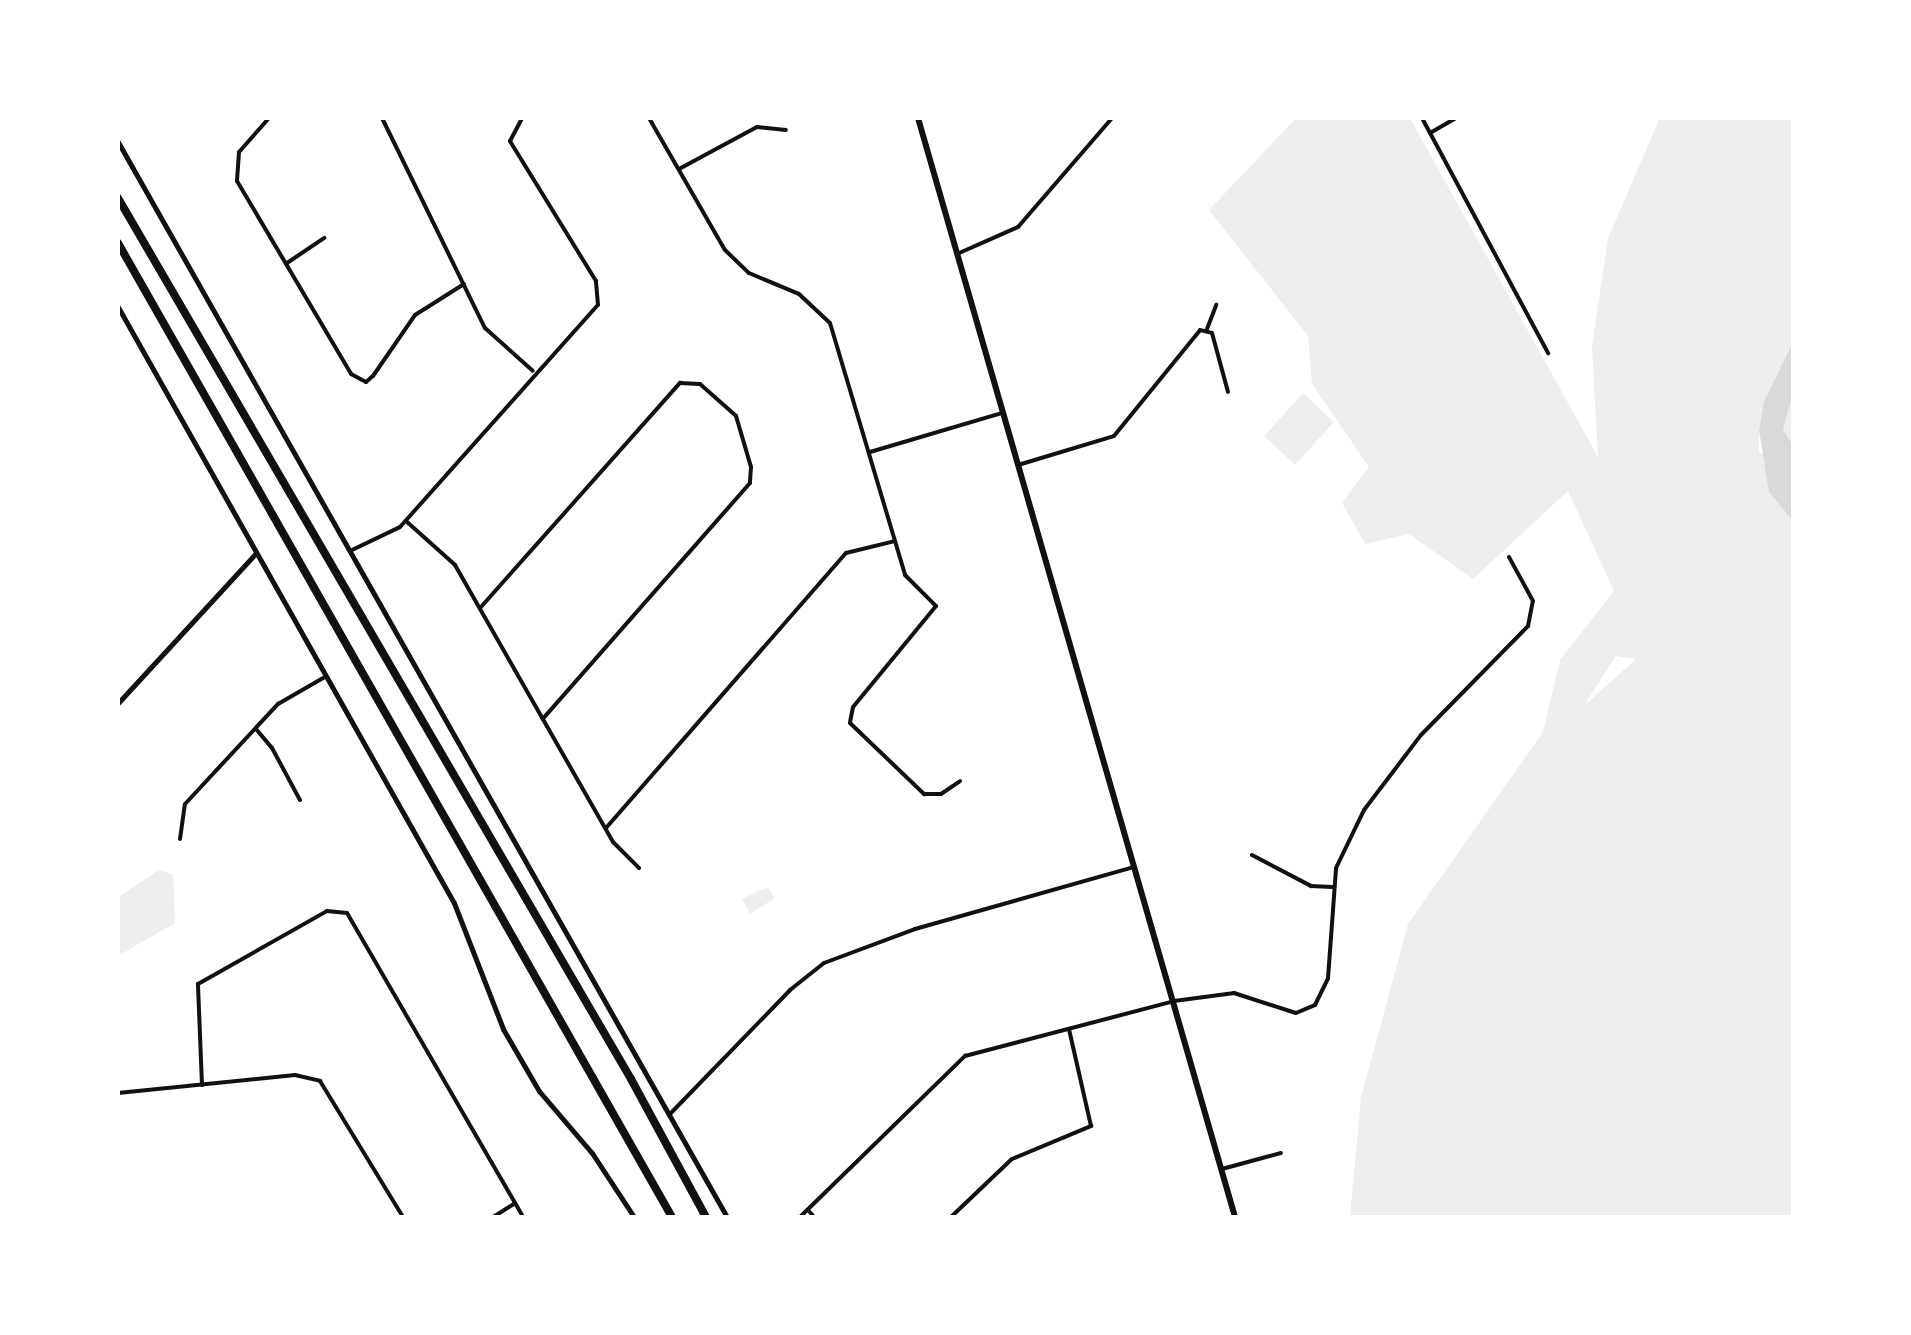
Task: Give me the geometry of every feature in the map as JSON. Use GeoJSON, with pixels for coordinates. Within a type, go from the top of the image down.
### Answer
{"type":"FeatureCollection","features":[{"type":"Feature","properties":{"kind":"highway"},"geometry":{"type":"LineString","coordinates":[[118,198],[706,1217]]}},
{"type":"Feature","properties":{"kind":"highway"},"geometry":{"type":"LineString","coordinates":[[118,243],[672,1217]]}},
{"type":"Feature","properties":{"kind":"main road"},"geometry":{"type":"LineString","coordinates":[[918,118],[1235,1217]]}},
{"type":"Feature","properties":{"kind":"street"},"geometry":{"type":"LineString","coordinates":[[269,118],[239,152],[235,173],[351,374],[366,382],[415,315],[464,284]]}},
{"type":"Feature","properties":{"kind":"street"},"geometry":{"type":"LineString","coordinates":[[382,118],[485,328],[533,371]]}},
{"type":"Feature","properties":{"kind":"street"},"geometry":{"type":"LineString","coordinates":[[352,550],[406,521],[533,371],[598,305],[599,291],[510,141],[522,118]]}},
{"type":"Feature","properties":{"kind":"street"},"geometry":{"type":"LineString","coordinates":[[649,118],[725,250],[749,273],[799,294],[830,323],[905,575],[935,602],[934,615],[853,707],[850,723],[924,794],[941,794],[960,781]]}},
{"type":"Feature","properties":{"kind":"street"},"geometry":{"type":"LineString","coordinates":[[957,254],[1018,227],[1112,118]]}},
{"type":"Feature","properties":{"kind":"street"},"geometry":{"type":"LineString","coordinates":[[1422,118],[1548,353]]}},
{"type":"Feature","properties":{"kind":"street"},"geometry":{"type":"LineString","coordinates":[[1430,133],[1456,118]]}},
{"type":"Feature","properties":{"kind":"street"},"geometry":{"type":"LineString","coordinates":[[679,169],[757,127],[786,130]]}},
{"type":"Feature","properties":{"kind":"street"},"geometry":{"type":"LineString","coordinates":[[118,142],[352,550],[727,1217]]}},
{"type":"Feature","properties":{"kind":"street"},"geometry":{"type":"LineString","coordinates":[[287,263],[324,238]]}},
{"type":"Feature","properties":{"kind":"street"},"geometry":{"type":"LineString","coordinates":[[1018,465],[1114,436],[1159,387],[1174,357],[1207,329],[1216,305]]}},
{"type":"Feature","properties":{"kind":"street"},"geometry":{"type":"LineString","coordinates":[[118,307],[454,903],[503,1029],[539,1091],[592,1153],[634,1217]]}},
{"type":"Feature","properties":{"kind":"street"},"geometry":{"type":"LineString","coordinates":[[1207,329],[1215,341],[1228,392]]}},
{"type":"Feature","properties":{"kind":"street"},"geometry":{"type":"LineString","coordinates":[[481,607],[680,383],[700,384],[736,416],[751,467],[750,483],[543,719]]}},
{"type":"Feature","properties":{"kind":"street"},"geometry":{"type":"LineString","coordinates":[[870,452],[1003,413]]}},
{"type":"Feature","properties":{"kind":"street"},"geometry":{"type":"LineString","coordinates":[[406,521],[455,565],[606,828],[639,868]]}},
{"type":"Feature","properties":{"kind":"street"},"geometry":{"type":"LineString","coordinates":[[606,828],[846,553],[895,541]]}},
{"type":"Feature","properties":{"kind":"street"},"geometry":{"type":"LineString","coordinates":[[118,703],[256,553]]}},
{"type":"Feature","properties":{"kind":"street"},"geometry":{"type":"LineString","coordinates":[[800,1217],[965,1056],[1174,1001],[1234,993],[1296,1013],[1315,1005],[1328,978],[1332,887],[1353,830],[1399,763],[1528,626],[1533,601],[1509,557]]}},
{"type":"Feature","properties":{"kind":"street"},"geometry":{"type":"LineString","coordinates":[[180,839],[179,818],[185,804],[292,692],[325,677]]}},
{"type":"Feature","properties":{"kind":"street"},"geometry":{"type":"LineString","coordinates":[[256,729],[272,748],[300,800]]}},
{"type":"Feature","properties":{"kind":"street"},"geometry":{"type":"LineString","coordinates":[[1252,855],[1311,886],[1332,887]]}},
{"type":"Feature","properties":{"kind":"street"},"geometry":{"type":"LineString","coordinates":[[670,1114],[790,990],[824,963],[915,929],[1134,867]]}},
{"type":"Feature","properties":{"kind":"street"},"geometry":{"type":"LineString","coordinates":[[202,1085],[198,984],[327,911],[347,913],[523,1217]]}},
{"type":"Feature","properties":{"kind":"street"},"geometry":{"type":"LineString","coordinates":[[951,1217],[1012,1159],[1091,1126],[1069,1029]]}},
{"type":"Feature","properties":{"kind":"street"},"geometry":{"type":"LineString","coordinates":[[118,1093],[295,1075],[320,1081],[403,1217]]}},
{"type":"Feature","properties":{"kind":"street"},"geometry":{"type":"LineString","coordinates":[[1222,1169],[1281,1153]]}},
{"type":"Feature","properties":{"kind":"street"},"geometry":{"type":"LineString","coordinates":[[493,1217],[515,1203]]}},
{"type":"Feature","properties":{"kind":"street"},"geometry":{"type":"LineString","coordinates":[[808,1210],[814,1217]]}},
{"type":"Feature","properties":{"kind":"shaded area"},"geometry":{"type":"Polygon","coordinates":[[[1296,118],[1410,118],[1598,457],[1592,347],[1608,238],[1660,118],[1793,118],[1793,342],[1764,401],[1759,453],[1793,455],[1793,1217],[1350,1217],[1361,1097],[1408,924],[1543,732],[1560,660],[1614,591],[1568,491],[1473,579],[1409,534],[1365,544],[1342,503],[1369,467],[1312,384],[1308,336],[1209,210],[1296,118]],[[1616,656],[1585,704],[1586,704],[1636,659],[1616,656]]]}},
{"type":"Feature","properties":{"kind":"shaded area"},"geometry":{"type":"Polygon","coordinates":[[[1793,342],[1793,393],[1783,430],[1791,442],[1793,412],[1793,521],[1769,492],[1759,430],[1764,401],[1793,342]]]}},
{"type":"Feature","properties":{"kind":"shaded area"},"geometry":{"type":"Polygon","coordinates":[[[1303,393],[1334,422],[1295,465],[1264,436],[1303,393]]]}},
{"type":"Feature","properties":{"kind":"shaded area"},"geometry":{"type":"Polygon","coordinates":[[[1793,393],[1793,412],[1791,442],[1783,430],[1793,393]]]}},
{"type":"Feature","properties":{"kind":"shaded area"},"geometry":{"type":"Polygon","coordinates":[[[159,870],[173,874],[175,923],[118,956],[118,897],[159,870]]]}},
{"type":"Feature","properties":{"kind":"shaded area"},"geometry":{"type":"Polygon","coordinates":[[[768,887],[775,898],[750,914],[742,899],[768,887]]]}}]}
